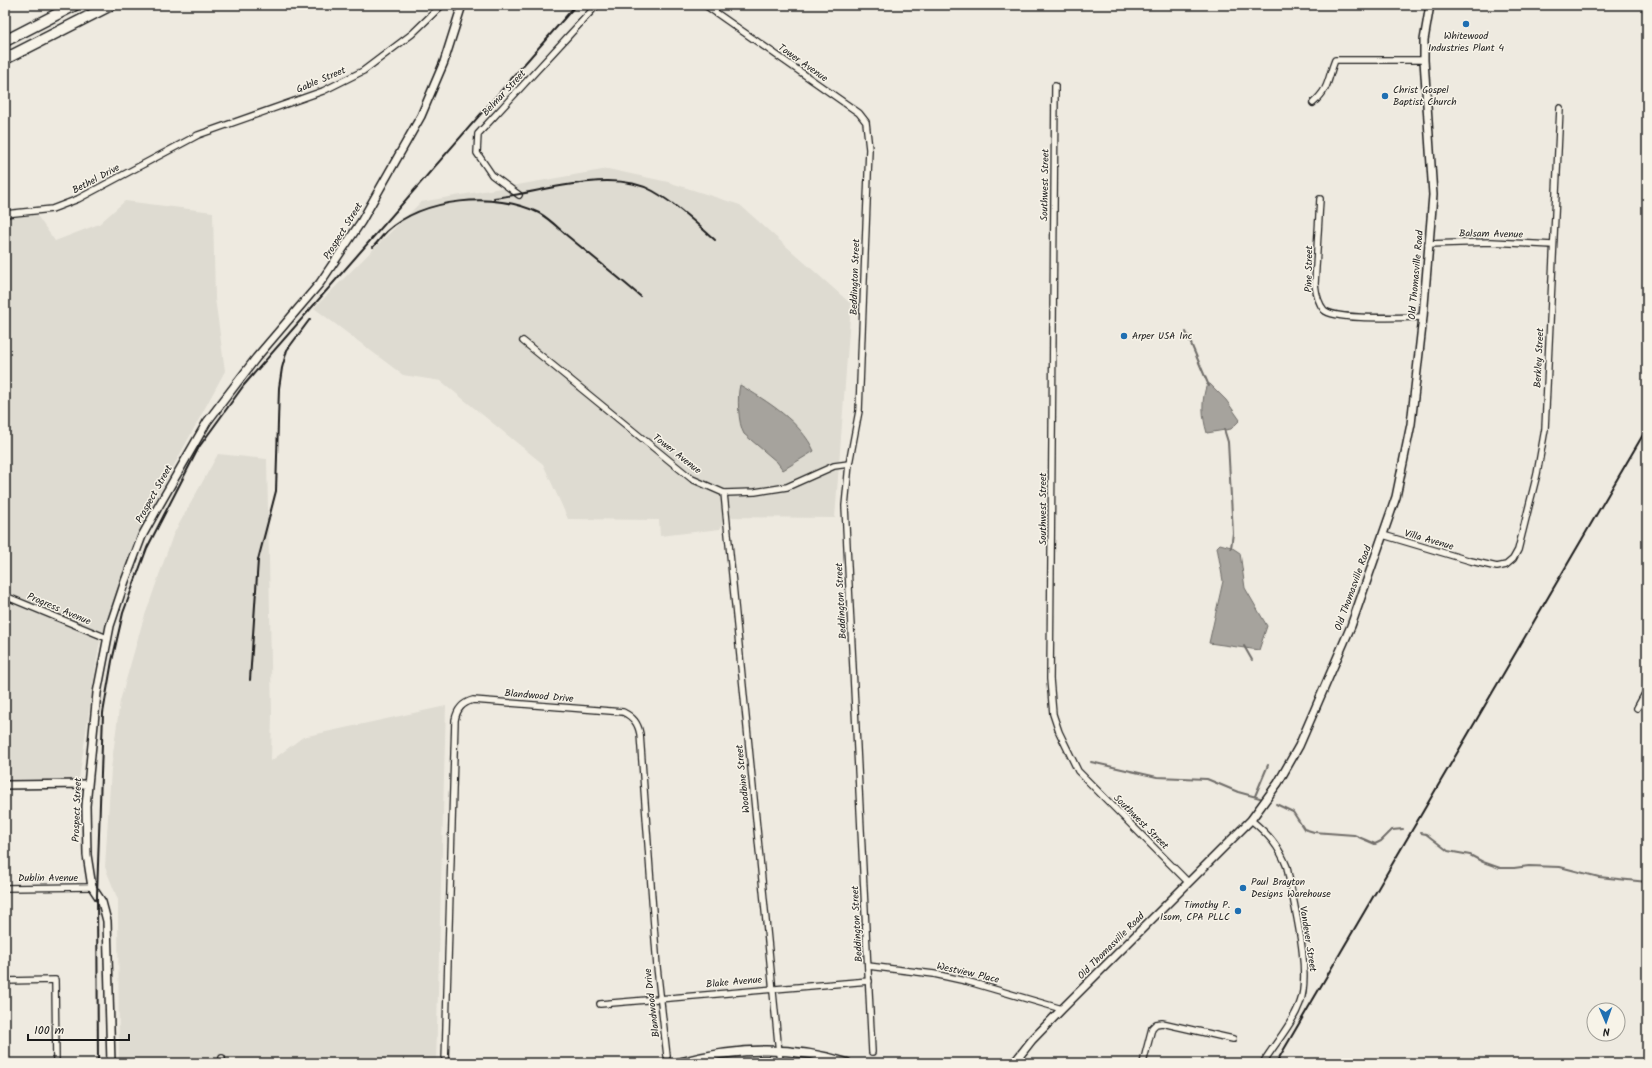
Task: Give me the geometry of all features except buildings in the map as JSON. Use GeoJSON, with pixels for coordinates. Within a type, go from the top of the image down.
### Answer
{"type":"FeatureCollection","features":[{"type":"Feature","properties":{"kind":"highway"},"geometry":{"type":"LineString","coordinates":[[5,41],[75,5]]}},
{"type":"Feature","properties":{"kind":"highway"},"geometry":{"type":"LineString","coordinates":[[5,59],[111,5]]}},
{"type":"Feature","properties":{"kind":"main road"},"geometry":{"type":"LineString","coordinates":[[678,1063],[730,1052],[779,1051],[793,1052],[847,1063]]}},
{"type":"Feature","properties":{"kind":"street","name":"Gable Street"},"geometry":{"type":"LineString","coordinates":[[188,140],[323,90],[363,71],[412,34],[442,5]]}},
{"type":"Feature","properties":{"kind":"street","name":"Prospect Street"},"geometry":{"type":"LineString","coordinates":[[111,1063],[107,921],[102,902],[92,887],[87,855],[87,784],[96,693],[107,638],[124,581],[140,543],[168,487],[207,422],[256,358],[320,283],[360,224],[424,109],[444,62],[462,5]]}},
{"type":"Feature","properties":{"kind":"street","name":"Belmar Street"},"geometry":{"type":"LineString","coordinates":[[519,195],[492,175],[477,153],[478,134],[597,5]]}},
{"type":"Feature","properties":{"kind":"street","name":"Tower Avenue"},"geometry":{"type":"LineString","coordinates":[[705,5],[859,113],[866,122],[869,149]]}},
{"type":"Feature","properties":{"kind":"street","name":"Old Thomasville Road"},"geometry":{"type":"LineString","coordinates":[[1014,1063],[1032,1040],[1062,1009],[1251,820],[1281,778],[1299,746],[1333,670],[1396,497],[1406,450],[1423,318],[1433,195],[1424,60],[1424,40],[1430,5]]}},
{"type":"Feature","properties":{"kind":"street"},"geometry":{"type":"LineString","coordinates":[[1313,103],[1322,96],[1329,84],[1335,60],[1424,60]]}},
{"type":"Feature","properties":{"kind":"street","name":"Southwest Street"},"geometry":{"type":"LineString","coordinates":[[1055,86],[1050,678],[1053,714],[1064,746],[1078,771],[1188,882]]}},
{"type":"Feature","properties":{"kind":"street","name":"Berkley Street"},"geometry":{"type":"LineString","coordinates":[[1471,561],[1497,567],[1506,565],[1513,559],[1522,533],[1537,474],[1545,429],[1560,108]]}},
{"type":"Feature","properties":{"kind":"street","name":"Bethel Drive"},"geometry":{"type":"LineString","coordinates":[[5,214],[52,209],[78,199],[188,140]]}},
{"type":"Feature","properties":{"kind":"street","name":"Beddington Street"},"geometry":{"type":"LineString","coordinates":[[869,149],[859,411],[849,464],[844,506],[872,1052]]}},
{"type":"Feature","properties":{"kind":"street","name":"Pine Street"},"geometry":{"type":"LineString","coordinates":[[1320,199],[1315,284],[1317,297],[1325,310],[1339,317],[1423,318]]}},
{"type":"Feature","properties":{"kind":"street","name":"Balsam Avenue"},"geometry":{"type":"LineString","coordinates":[[1428,244],[1491,242],[1553,245]]}},
{"type":"Feature","properties":{"kind":"street","name":"Tower Avenue"},"geometry":{"type":"LineString","coordinates":[[523,342],[692,479],[724,493],[755,492],[787,487],[834,466],[849,464]]}},
{"type":"Feature","properties":{"kind":"street","name":"Woodbine Street"},"geometry":{"type":"LineString","coordinates":[[724,493],[780,1063]]}},
{"type":"Feature","properties":{"kind":"street","name":"Villa Avenue"},"geometry":{"type":"LineString","coordinates":[[1383,535],[1471,561]]}},
{"type":"Feature","properties":{"kind":"street","name":"Progress Avenue"},"geometry":{"type":"LineString","coordinates":[[5,596],[107,638]]}},
{"type":"Feature","properties":{"kind":"street"},"geometry":{"type":"LineString","coordinates":[[1637,708],[1647,690]]}},
{"type":"Feature","properties":{"kind":"street","name":"Blandwood Drive"},"geometry":{"type":"LineString","coordinates":[[445,1063],[455,720],[458,708],[472,700],[623,712],[631,716],[637,723],[640,734],[657,967],[667,1056]]}},
{"type":"Feature","properties":{"kind":"street"},"geometry":{"type":"LineString","coordinates":[[5,785],[87,784]]}},
{"type":"Feature","properties":{"kind":"street","name":"Vandever Street"},"geometry":{"type":"LineString","coordinates":[[1251,820],[1274,840],[1281,851],[1287,867],[1305,974],[1304,991],[1296,1013],[1263,1063]]}},
{"type":"Feature","properties":{"kind":"street","name":"Dublin Avenue"},"geometry":{"type":"LineString","coordinates":[[5,888],[92,887]]}},
{"type":"Feature","properties":{"kind":"street","name":"Westview Place"},"geometry":{"type":"LineString","coordinates":[[868,966],[934,974],[960,979],[1062,1009]]}},
{"type":"Feature","properties":{"kind":"street"},"geometry":{"type":"LineString","coordinates":[[5,982],[55,980],[56,1063]]}},
{"type":"Feature","properties":{"kind":"street","name":"Blake Avenue"},"geometry":{"type":"LineString","coordinates":[[600,1004],[772,988],[868,981]]}},
{"type":"Feature","properties":{"kind":"street"},"geometry":{"type":"LineString","coordinates":[[1143,1063],[1152,1028],[1156,1024],[1162,1023],[1232,1039]]}},
{"type":"Feature","properties":{"kind":"shaded area"},"geometry":{"type":"Polygon","coordinates":[[[608,169],[668,182],[740,205],[851,304],[835,518],[726,517],[720,529],[660,536],[659,520],[568,519],[543,464],[441,381],[403,375],[314,308],[421,202],[608,169]]]}},
{"type":"Feature","properties":{"kind":"shaded area"},"geometry":{"type":"Polygon","coordinates":[[[125,201],[213,212],[215,298],[225,371],[152,506],[115,597],[99,645],[79,779],[5,779],[5,210],[33,210],[55,241],[99,224],[125,201]]]}},
{"type":"Feature","properties":{"kind":"shaded area"},"geometry":{"type":"Polygon","coordinates":[[[1207,384],[1210,384],[1226,400],[1240,420],[1231,429],[1207,433],[1203,408],[1207,384]]]}},
{"type":"Feature","properties":{"kind":"shaded area"},"geometry":{"type":"Polygon","coordinates":[[[740,385],[782,413],[801,431],[814,451],[783,470],[777,462],[744,434],[740,424],[740,385]]]}},
{"type":"Feature","properties":{"kind":"shaded area"},"geometry":{"type":"Polygon","coordinates":[[[218,454],[267,459],[272,713],[271,761],[303,737],[446,706],[436,1063],[119,1063],[118,900],[105,867],[111,769],[120,701],[142,624],[173,535],[218,454]]]}},
{"type":"Feature","properties":{"kind":"shaded area"},"geometry":{"type":"Polygon","coordinates":[[[1220,544],[1231,547],[1240,553],[1245,588],[1267,626],[1259,650],[1209,643],[1223,581],[1217,547],[1220,544]]]}},
{"type":"Feature","properties":{"kind":"waterway"},"geometry":{"type":"LineString","coordinates":[[1186,332],[1209,386]]}},
{"type":"Feature","properties":{"kind":"waterway"},"geometry":{"type":"LineString","coordinates":[[1224,429],[1228,442],[1233,533],[1231,548]]}},
{"type":"Feature","properties":{"kind":"waterway"},"geometry":{"type":"LineString","coordinates":[[1244,646],[1252,660]]}},
{"type":"Feature","properties":{"kind":"waterway"},"geometry":{"type":"LineString","coordinates":[[1091,762],[1157,777],[1207,779],[1238,792],[1260,798]]}},
{"type":"Feature","properties":{"kind":"waterway"},"geometry":{"type":"LineString","coordinates":[[1255,796],[1268,765]]}},
{"type":"Feature","properties":{"kind":"waterway"},"geometry":{"type":"LineString","coordinates":[[1276,804],[1293,812],[1304,829],[1314,832],[1354,835],[1375,844],[1381,841],[1392,830],[1403,829]]}},
{"type":"Feature","properties":{"kind":"waterway"},"geometry":{"type":"LineString","coordinates":[[1421,833],[1426,834],[1448,851],[1470,855],[1483,862],[1500,868],[1529,866],[1560,867],[1599,877],[1647,882]]}},
{"type":"Feature","properties":{"kind":"railway"},"geometry":{"type":"LineString","coordinates":[[98,1063],[97,895],[103,713],[112,661],[123,613],[147,548],[199,447],[244,385],[576,5]]}},
{"type":"Feature","properties":{"kind":"railway"},"geometry":{"type":"LineString","coordinates":[[494,198],[596,181],[617,181],[636,184],[653,191],[670,202],[715,240]]}},
{"type":"Feature","properties":{"kind":"railway"},"geometry":{"type":"LineString","coordinates":[[373,247],[387,231],[402,220],[420,211],[460,201],[481,200],[502,202],[521,206],[543,215],[640,296]]}},
{"type":"Feature","properties":{"kind":"railway"},"geometry":{"type":"LineString","coordinates":[[250,680],[258,560],[276,491],[279,388],[282,368],[287,350],[310,319]]}},
{"type":"Feature","properties":{"kind":"railway"},"geometry":{"type":"LineString","coordinates":[[1276,1063],[1647,428]]}},
{"type":"Feature","properties":{"kind":"place","name":"Whitewood Industries Plant 4"},"geometry":{"type":"Point","coordinates":[1466,24]}},
{"type":"Feature","properties":{"kind":"place","name":"Christ Gospel Baptist Church"},"geometry":{"type":"Point","coordinates":[1385,96]}},
{"type":"Feature","properties":{"kind":"place","name":"Arper USA Inc"},"geometry":{"type":"Point","coordinates":[1124,336]}},
{"type":"Feature","properties":{"kind":"place","name":"Paul Brayton Designs Warehouse"},"geometry":{"type":"Point","coordinates":[1243,888]}},
{"type":"Feature","properties":{"kind":"place","name":"Timothy P. Isom, CPA PLLC"},"geometry":{"type":"Point","coordinates":[1238,911]}}]}
